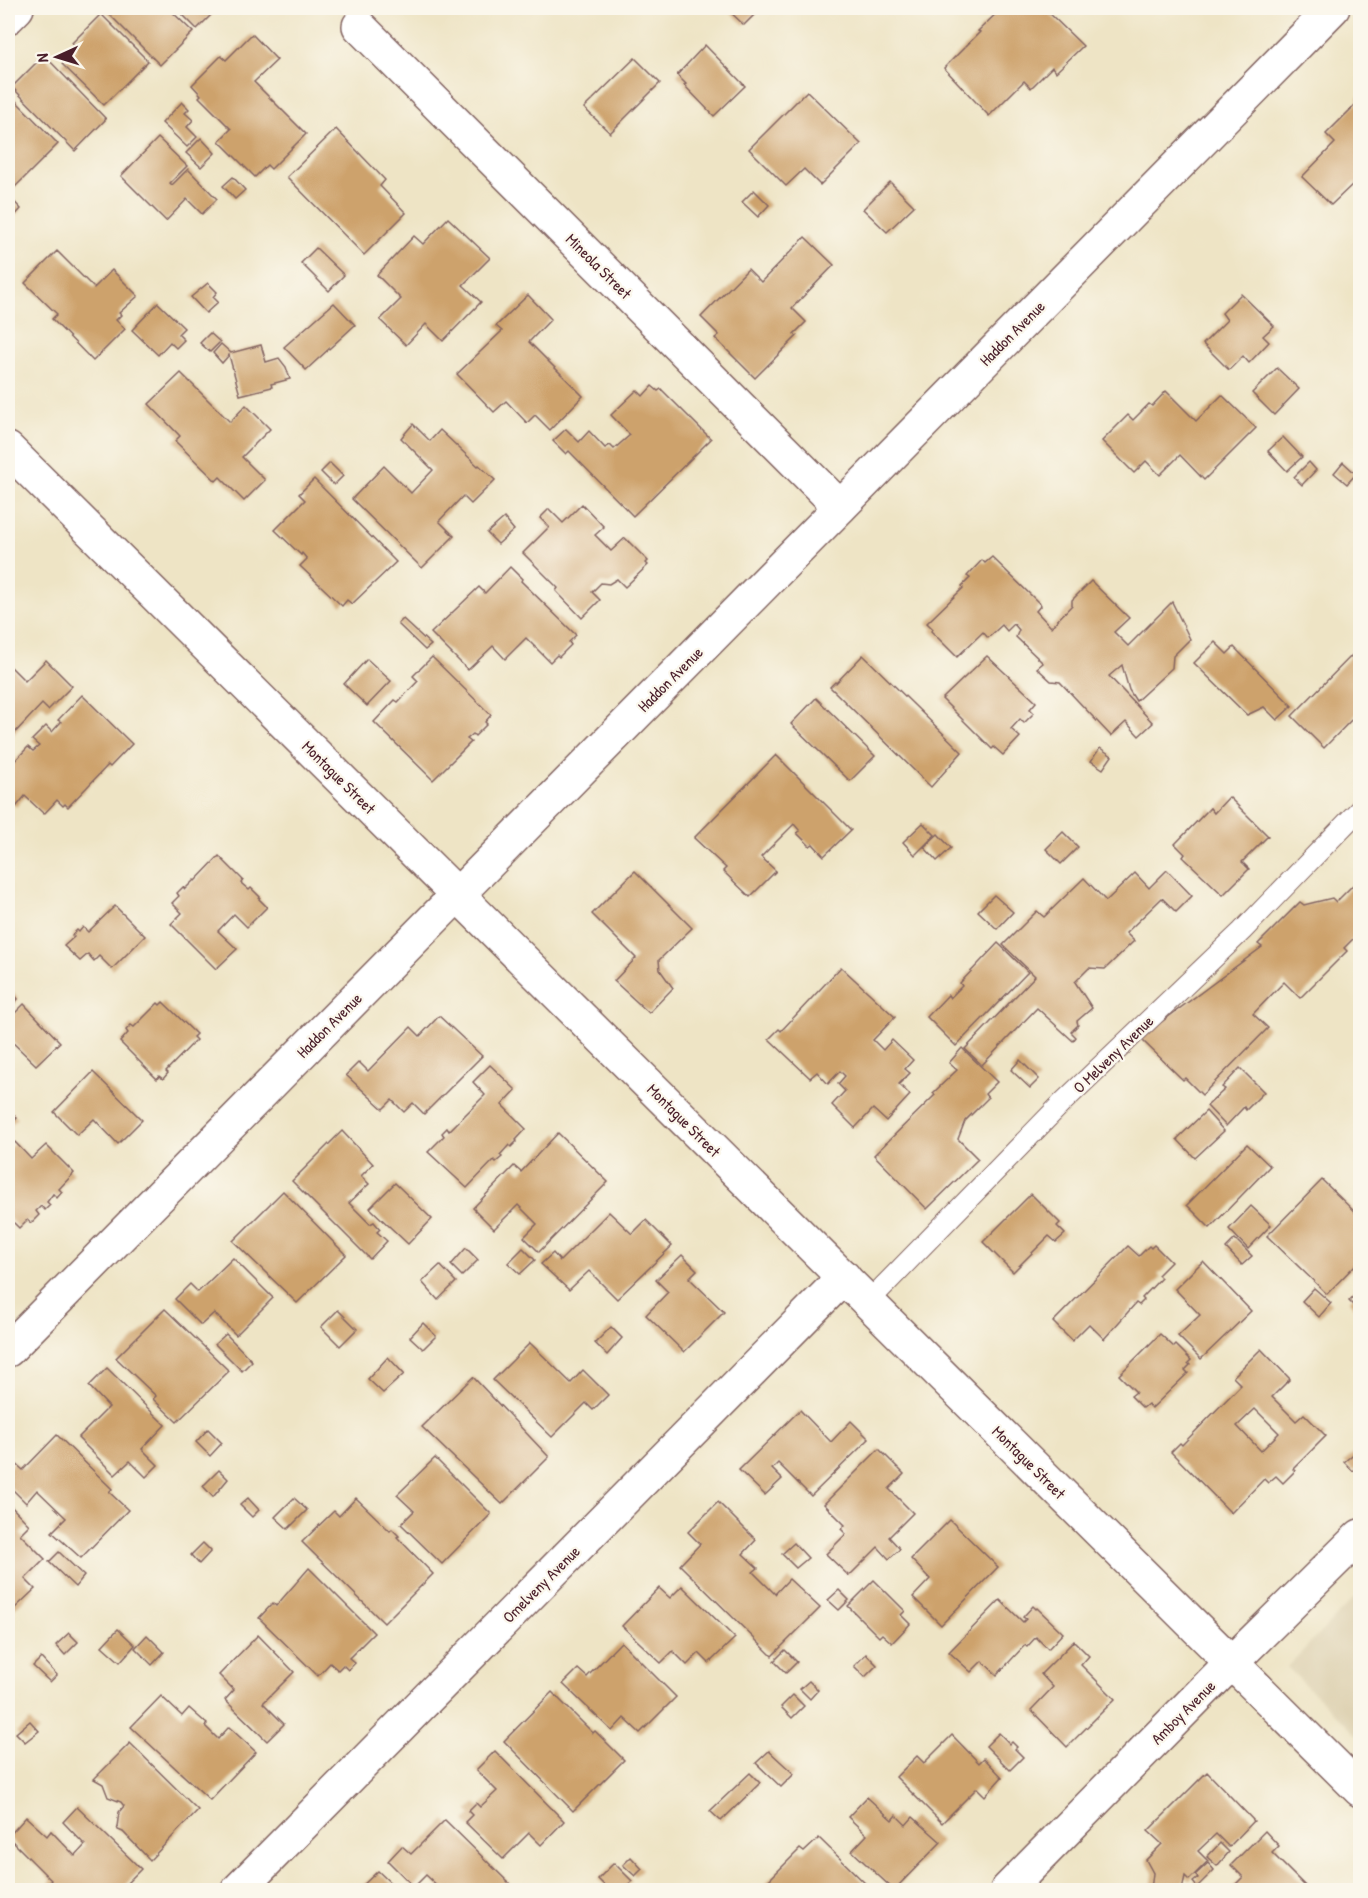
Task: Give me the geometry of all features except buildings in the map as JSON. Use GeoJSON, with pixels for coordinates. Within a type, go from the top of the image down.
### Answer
{"type":"FeatureCollection","features":[{"type":"Feature","properties":{"kind":"street"},"geometry":{"type":"LineString","coordinates":[[8,18],[17,8]]}},
{"type":"Feature","properties":{"kind":"street","name":"Haddon Avenue"},"geometry":{"type":"LineString","coordinates":[[12,1338],[457,895],[1333,8]]}},
{"type":"Feature","properties":{"kind":"street","name":"Mineola Street"},"geometry":{"type":"LineString","coordinates":[[359,26],[840,507]]}},
{"type":"Feature","properties":{"kind":"street","name":"Montague Street"},"geometry":{"type":"LineString","coordinates":[[8,449],[1360,1791]]}},
{"type":"Feature","properties":{"kind":"street","name":"Omelveny Avenue"},"geometry":{"type":"LineString","coordinates":[[238,1890],[844,1278]]}},
{"type":"Feature","properties":{"kind":"street","name":"Amboy Avenue"},"geometry":{"type":"LineString","coordinates":[[1007,1890],[1360,1536]]}},
{"type":"Feature","properties":{"kind":"lane","name":"O Melveny Avenue"},"geometry":{"type":"LineString","coordinates":[[868,1302],[1063,1102],[1242,931],[1360,809]]}},
{"type":"Feature","properties":{"kind":"shaded area"},"geometry":{"type":"Polygon","coordinates":[[[1360,1592],[1360,1738],[1287,1667],[1360,1592]]]}}]}
